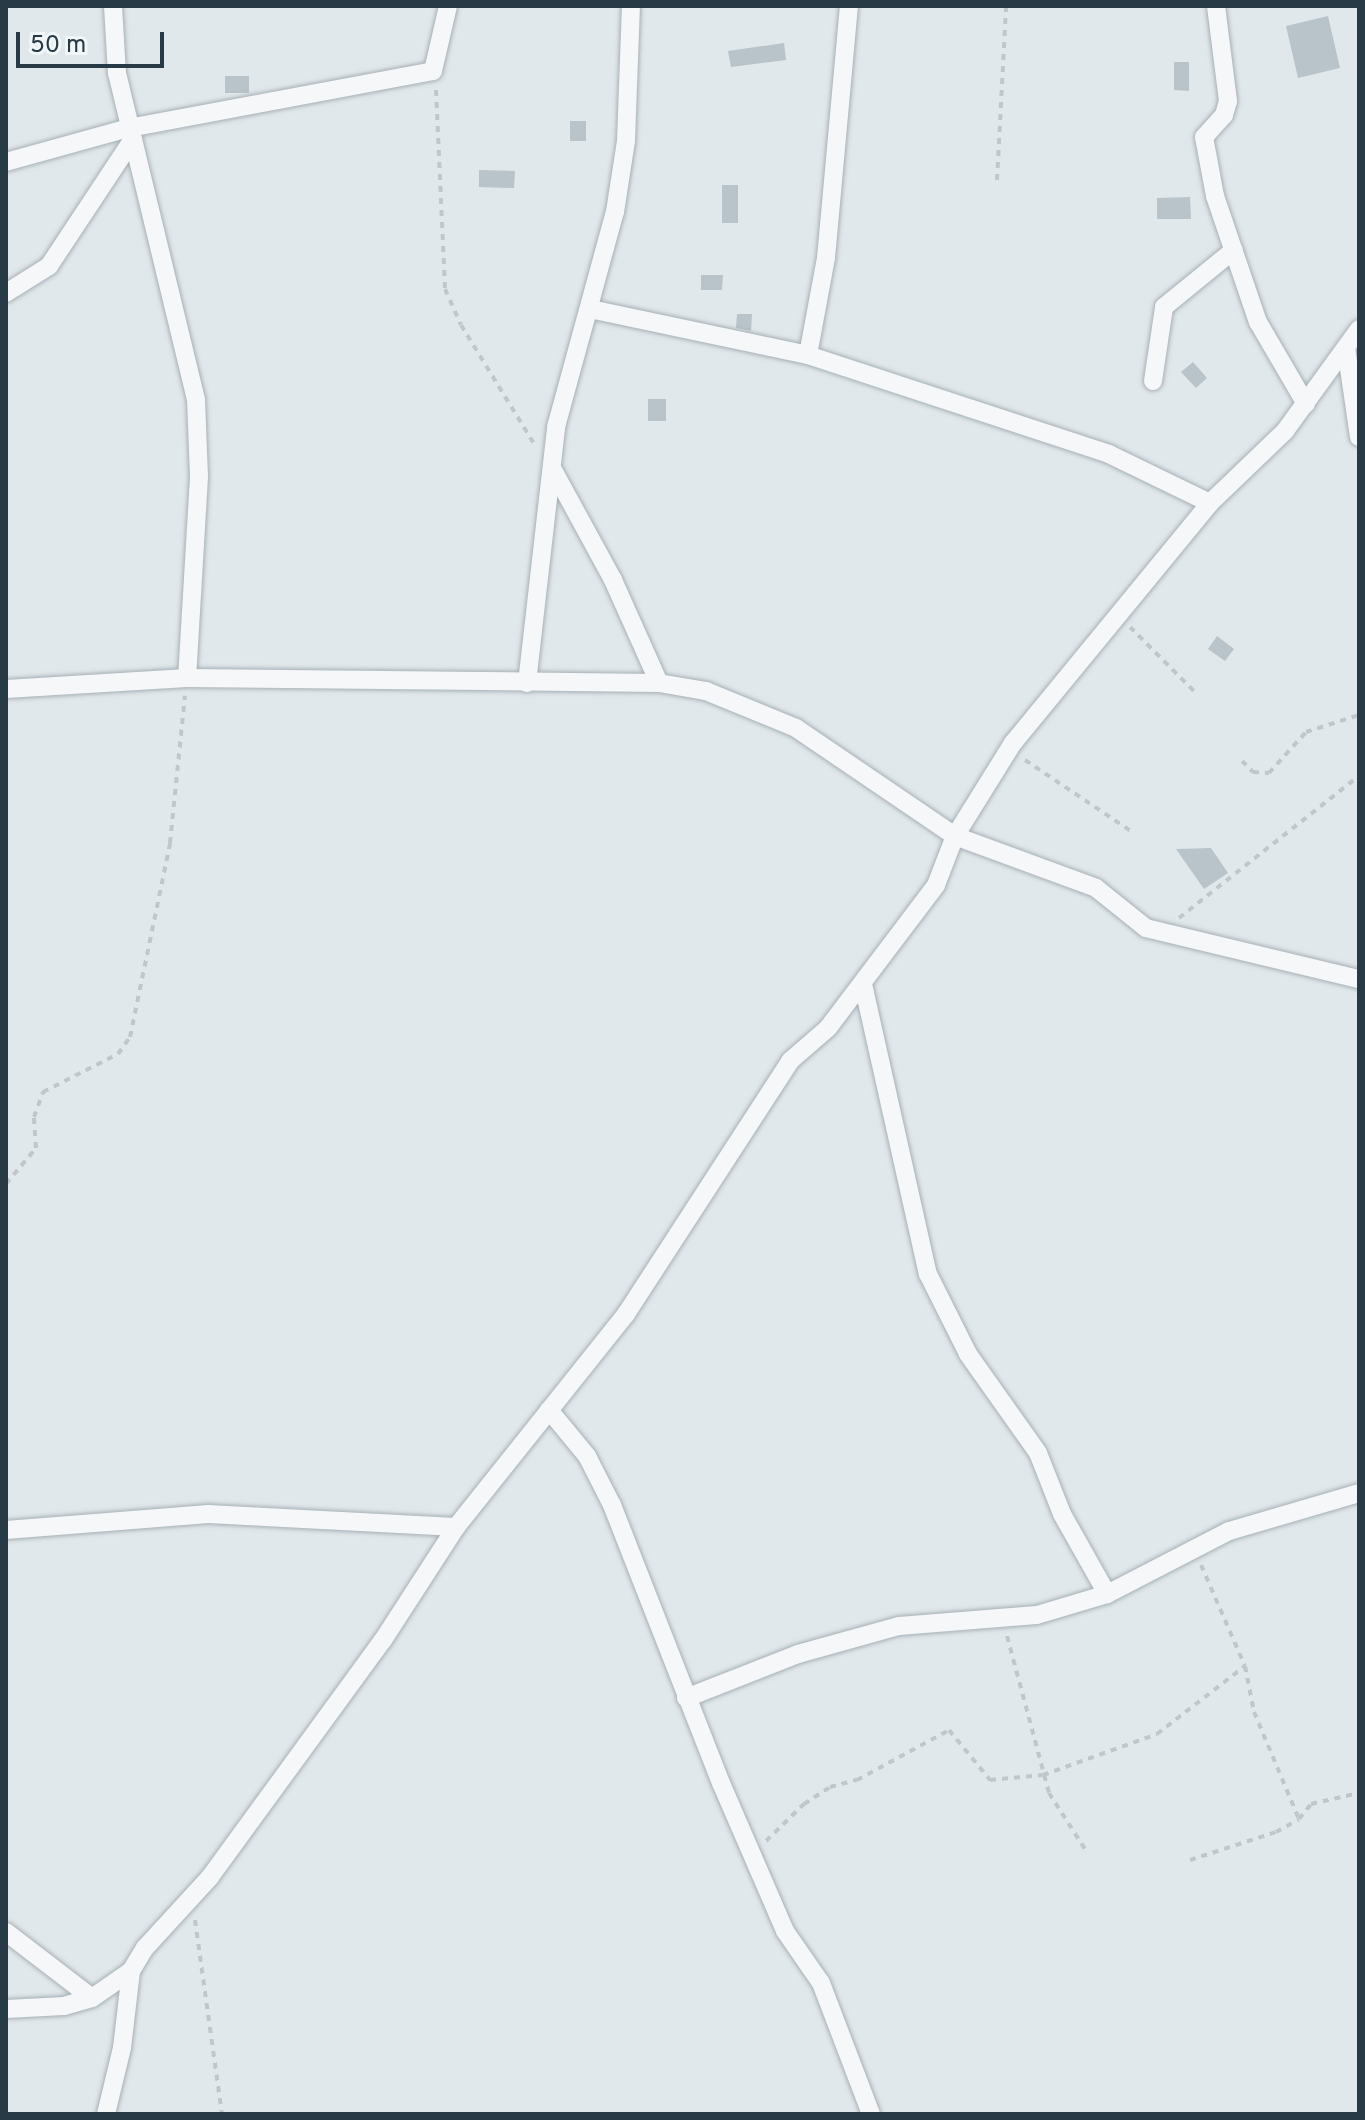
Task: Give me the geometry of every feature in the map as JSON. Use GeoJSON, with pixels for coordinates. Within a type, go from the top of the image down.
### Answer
{"type":"FeatureCollection","features":[{"type":"Feature","properties":{"kind":"street"},"geometry":{"type":"LineString","coordinates":[[113,6],[117,73],[196,399],[199,477],[187,678]]}},
{"type":"Feature","properties":{"kind":"street"},"geometry":{"type":"LineString","coordinates":[[6,162],[433,71],[439,63],[448,6]]}},
{"type":"Feature","properties":{"kind":"street"},"geometry":{"type":"LineString","coordinates":[[527,683],[556,427],[615,212],[626,141],[631,6]]}},
{"type":"Feature","properties":{"kind":"street"},"geometry":{"type":"LineString","coordinates":[[808,355],[826,258],[849,6]]}},
{"type":"Feature","properties":{"kind":"street"},"geometry":{"type":"LineString","coordinates":[[1216,6],[1228,101],[1204,144],[1234,250],[1270,348],[1306,404]]}},
{"type":"Feature","properties":{"kind":"street"},"geometry":{"type":"LineString","coordinates":[[6,293],[49,266],[131,133]]}},
{"type":"Feature","properties":{"kind":"street"},"geometry":{"type":"LineString","coordinates":[[1153,381],[1164,307],[1234,250]]}},
{"type":"Feature","properties":{"kind":"street"},"geometry":{"type":"LineString","coordinates":[[590,309],[808,355],[1109,454],[1210,503]]}},
{"type":"Feature","properties":{"kind":"street"},"geometry":{"type":"LineString","coordinates":[[6,2009],[64,2006],[92,1998],[131,1971],[145,1948],[191,1898],[383,1640],[456,1527],[626,1314],[790,1061],[828,1028],[936,885],[955,836],[1010,749],[1210,503],[1306,404],[1359,329]]}},
{"type":"Feature","properties":{"kind":"street"},"geometry":{"type":"LineString","coordinates":[[1346,348],[1359,437]]}},
{"type":"Feature","properties":{"kind":"street"},"geometry":{"type":"LineString","coordinates":[[552,468],[613,580],[659,683]]}},
{"type":"Feature","properties":{"kind":"street"},"geometry":{"type":"LineString","coordinates":[[6,689],[187,678],[659,683],[706,691],[796,728],[955,836],[1082,881],[1146,928],[1359,979]]}},
{"type":"Feature","properties":{"kind":"street"},"geometry":{"type":"LineString","coordinates":[[863,984],[928,1274],[968,1354],[1038,1453],[1062,1514],[1107,1594]]}},
{"type":"Feature","properties":{"kind":"street"},"geometry":{"type":"LineString","coordinates":[[549,1410],[587,1456],[612,1505],[686,1698],[785,1931],[821,1983],[871,2114]]}},
{"type":"Feature","properties":{"kind":"street"},"geometry":{"type":"LineString","coordinates":[[686,1698],[798,1654],[899,1626],[1004,1621],[1107,1594],[1229,1531],[1359,1493]]}},
{"type":"Feature","properties":{"kind":"street"},"geometry":{"type":"LineString","coordinates":[[6,1530],[208,1514],[456,1527]]}},
{"type":"Feature","properties":{"kind":"street"},"geometry":{"type":"LineString","coordinates":[[6,1932],[92,1998]]}},
{"type":"Feature","properties":{"kind":"street"},"geometry":{"type":"LineString","coordinates":[[106,2114],[122,2048],[131,1971]]}},
{"type":"Feature","properties":{"kind":"path"},"geometry":{"type":"LineString","coordinates":[[997,180],[1006,6]]}},
{"type":"Feature","properties":{"kind":"path"},"geometry":{"type":"LineString","coordinates":[[433,71],[439,106],[445,289],[461,325],[552,468]]}},
{"type":"Feature","properties":{"kind":"path"},"geometry":{"type":"LineString","coordinates":[[1117,614],[1195,692]]}},
{"type":"Feature","properties":{"kind":"path"},"geometry":{"type":"LineString","coordinates":[[6,1184],[36,1148],[34,1117],[43,1092],[118,1054],[130,1037],[170,843],[187,678]]}},
{"type":"Feature","properties":{"kind":"path"},"geometry":{"type":"LineString","coordinates":[[1242,761],[1253,772],[1269,773],[1306,732],[1359,715]]}},
{"type":"Feature","properties":{"kind":"path"},"geometry":{"type":"LineString","coordinates":[[1010,749],[1132,832]]}},
{"type":"Feature","properties":{"kind":"path"},"geometry":{"type":"LineString","coordinates":[[1161,932],[1359,776]]}},
{"type":"Feature","properties":{"kind":"path"},"geometry":{"type":"LineString","coordinates":[[1190,1550],[1209,1578],[1245,1666],[1254,1712],[1299,1819]]}},
{"type":"Feature","properties":{"kind":"path"},"geometry":{"type":"LineString","coordinates":[[1004,1621],[1043,1775],[1085,1849]]}},
{"type":"Feature","properties":{"kind":"path"},"geometry":{"type":"LineString","coordinates":[[753,1854],[817,1795],[894,1762],[949,1730],[990,1780],[1043,1775],[1157,1734],[1245,1666]]}},
{"type":"Feature","properties":{"kind":"path"},"geometry":{"type":"LineString","coordinates":[[1190,1860],[1276,1832],[1299,1819],[1311,1804],[1359,1793]]}},
{"type":"Feature","properties":{"kind":"path"},"geometry":{"type":"LineString","coordinates":[[191,1898],[222,2114]]}},
{"type":"Feature","properties":{"kind":"building"},"geometry":{"type":"Polygon","coordinates":[[[1328,16],[1340,68],[1298,78],[1286,26],[1328,16]]]}},
{"type":"Feature","properties":{"kind":"building"},"geometry":{"type":"Polygon","coordinates":[[[784,43],[786,60],[731,67],[728,51],[784,43]]]}},
{"type":"Feature","properties":{"kind":"building"},"geometry":{"type":"Polygon","coordinates":[[[1174,62],[1189,62],[1189,91],[1174,90],[1174,62]]]}},
{"type":"Feature","properties":{"kind":"building"},"geometry":{"type":"Polygon","coordinates":[[[225,76],[249,76],[249,93],[225,93],[225,76]]]}},
{"type":"Feature","properties":{"kind":"building"},"geometry":{"type":"Polygon","coordinates":[[[570,121],[586,121],[586,141],[570,141],[570,121]]]}},
{"type":"Feature","properties":{"kind":"building"},"geometry":{"type":"Polygon","coordinates":[[[479,170],[515,171],[514,188],[479,187],[479,170]]]}},
{"type":"Feature","properties":{"kind":"building"},"geometry":{"type":"Polygon","coordinates":[[[722,185],[738,185],[738,223],[722,223],[722,185]]]}},
{"type":"Feature","properties":{"kind":"building"},"geometry":{"type":"Polygon","coordinates":[[[1190,197],[1191,219],[1157,219],[1157,198],[1190,197]]]}},
{"type":"Feature","properties":{"kind":"building"},"geometry":{"type":"Polygon","coordinates":[[[701,275],[723,275],[722,290],[701,290],[701,275]]]}},
{"type":"Feature","properties":{"kind":"building"},"geometry":{"type":"Polygon","coordinates":[[[737,314],[752,314],[751,331],[736,328],[737,314]]]}},
{"type":"Feature","properties":{"kind":"building"},"geometry":{"type":"Polygon","coordinates":[[[1193,362],[1207,378],[1196,388],[1181,372],[1193,362]]]}},
{"type":"Feature","properties":{"kind":"building"},"geometry":{"type":"Polygon","coordinates":[[[648,399],[666,399],[666,421],[648,421],[648,399]]]}},
{"type":"Feature","properties":{"kind":"building"},"geometry":{"type":"Polygon","coordinates":[[[1217,636],[1234,649],[1225,661],[1208,649],[1217,636]]]}},
{"type":"Feature","properties":{"kind":"building"},"geometry":{"type":"Polygon","coordinates":[[[1211,848],[1228,873],[1204,889],[1176,849],[1211,848]]]}}]}
